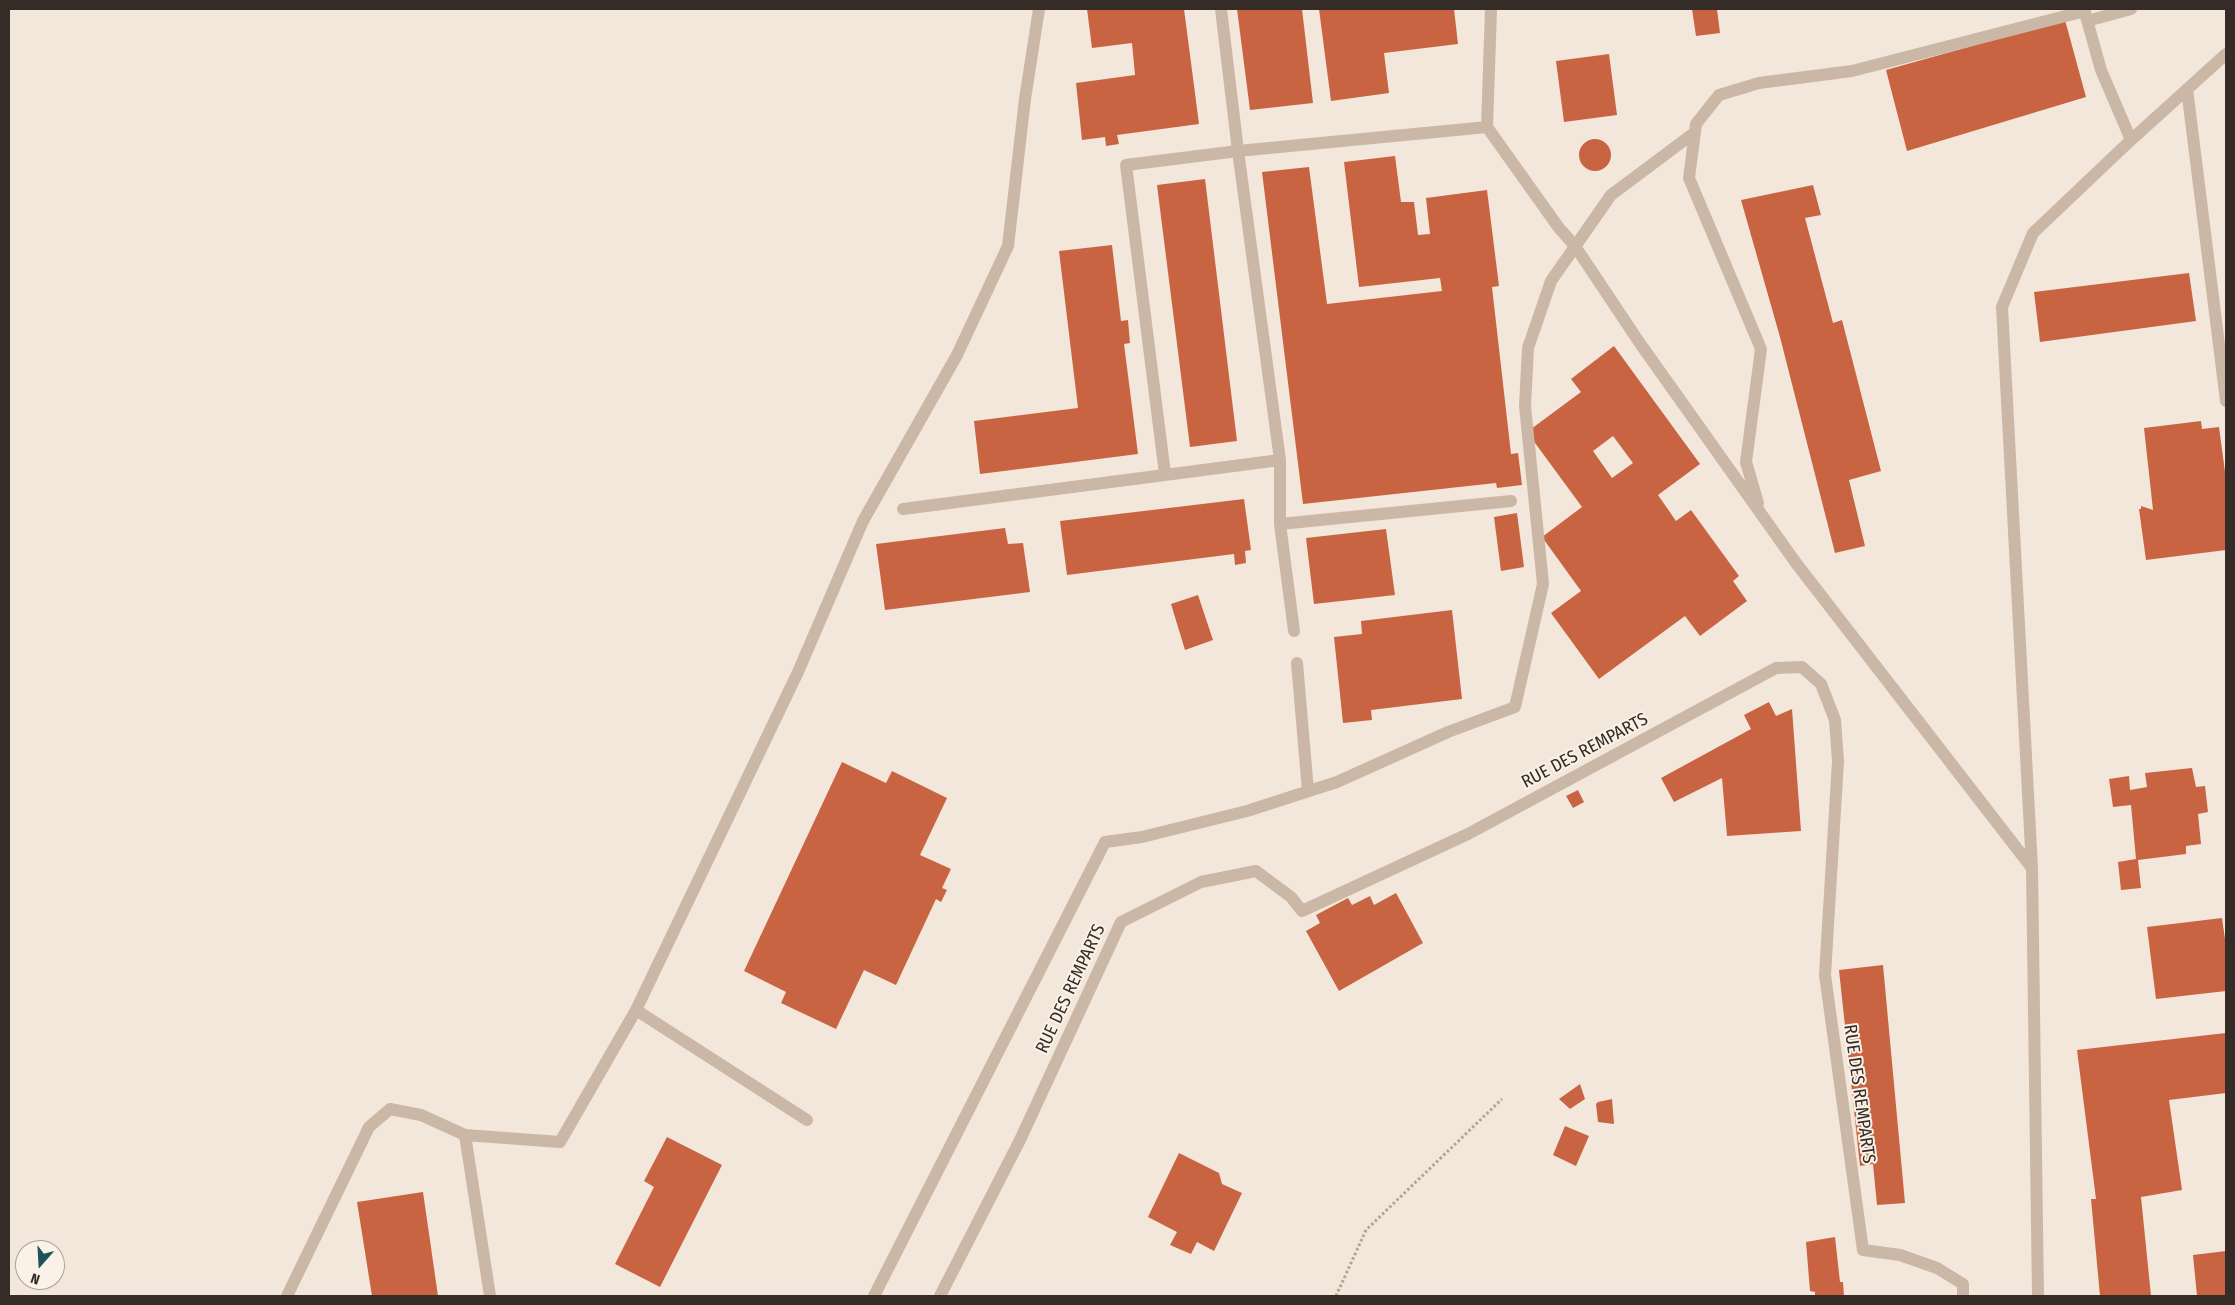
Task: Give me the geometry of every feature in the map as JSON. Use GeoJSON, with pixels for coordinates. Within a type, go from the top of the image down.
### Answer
{"type":"FeatureCollection","features":[{"type":"Feature","properties":{"kind":"lane"},"geometry":{"type":"LineString","coordinates":[[287,1296],[369,1128],[390,1109],[421,1115],[465,1134],[560,1142],[636,1010],[798,672],[863,521],[957,355],[1008,246],[1039,9]]}},
{"type":"Feature","properties":{"kind":"lane"},"geometry":{"type":"LineString","coordinates":[[1221,9],[1238,151],[1280,460],[1280,524],[1294,631]]}},
{"type":"Feature","properties":{"kind":"lane"},"geometry":{"type":"LineString","coordinates":[[1491,9],[1487,127],[1559,228],[1575,246],[1640,342],[1802,571],[2032,868]]}},
{"type":"Feature","properties":{"kind":"lane"},"geometry":{"type":"LineString","coordinates":[[1762,515],[1746,462],[1761,349],[1689,178],[1696,124],[1719,95],[1760,83],[1852,72],[2085,14],[2131,9]]}},
{"type":"Feature","properties":{"kind":"lane"},"geometry":{"type":"LineString","coordinates":[[2085,14],[2101,70],[2131,140]]}},
{"type":"Feature","properties":{"kind":"lane"},"geometry":{"type":"LineString","coordinates":[[2038,1296],[2032,868],[2002,306],[2033,233],[2131,140],[2226,54]]}},
{"type":"Feature","properties":{"kind":"lane"},"geometry":{"type":"LineString","coordinates":[[2187,89],[2226,400]]}},
{"type":"Feature","properties":{"kind":"lane"},"geometry":{"type":"LineString","coordinates":[[1165,474],[1126,165],[1238,151],[1487,127]]}},
{"type":"Feature","properties":{"kind":"lane"},"geometry":{"type":"LineString","coordinates":[[874,1296],[1105,842],[1142,837],[1238,813],[1337,782],[1448,732],[1515,707],[1542,584],[1525,406],[1528,348],[1551,282],[1611,195],[1694,133]]}},
{"type":"Feature","properties":{"kind":"lane"},"geometry":{"type":"LineString","coordinates":[[903,509],[1280,460]]}},
{"type":"Feature","properties":{"kind":"lane"},"geometry":{"type":"LineString","coordinates":[[1280,524],[1511,501]]}},
{"type":"Feature","properties":{"kind":"lane"},"geometry":{"type":"LineString","coordinates":[[1297,663],[1308,791]]}},
{"type":"Feature","properties":{"kind":"lane","name":"RUE DES REMPARTS"},"geometry":{"type":"LineString","coordinates":[[940,1296],[1020,1140],[1121,922],[1201,882],[1256,871],[1291,896],[1302,911],[1468,834],[1776,668],[1802,667],[1821,684],[1835,720],[1838,761],[1825,976],[1863,1250],[1900,1255],[1937,1268],[1963,1284],[1963,1296]]}},
{"type":"Feature","properties":{"kind":"lane"},"geometry":{"type":"LineString","coordinates":[[636,1010],[807,1120]]}},
{"type":"Feature","properties":{"kind":"lane"},"geometry":{"type":"LineString","coordinates":[[465,1134],[490,1296]]}},
{"type":"Feature","properties":{"kind":"path"},"geometry":{"type":"LineString","coordinates":[[1336,1296],[1366,1230],[1502,1099]]}},
{"type":"Feature","properties":{"kind":"building"},"geometry":{"type":"Polygon","coordinates":[[[1087,9],[1184,9],[1199,124],[1117,135],[1119,144],[1106,146],[1105,137],[1082,140],[1076,83],[1135,75],[1132,43],[1092,48],[1087,9]]]}},
{"type":"Feature","properties":{"kind":"building"},"geometry":{"type":"Polygon","coordinates":[[[1237,9],[1302,9],[1313,103],[1250,110],[1237,9]]]}},
{"type":"Feature","properties":{"kind":"building"},"geometry":{"type":"Polygon","coordinates":[[[1319,9],[1454,9],[1458,44],[1384,53],[1389,93],[1331,101],[1319,9]]]}},
{"type":"Feature","properties":{"kind":"building"},"geometry":{"type":"Polygon","coordinates":[[[1692,9],[1717,9],[1720,33],[1696,36],[1692,9]]]}},
{"type":"Feature","properties":{"kind":"building"},"geometry":{"type":"Polygon","coordinates":[[[2065,20],[2086,97],[1907,151],[1886,70],[2065,20]]]}},
{"type":"Feature","properties":{"kind":"building"},"geometry":{"type":"Polygon","coordinates":[[[1609,54],[1617,115],[1564,122],[1556,61],[1609,54]]]}},
{"type":"Feature","properties":{"kind":"building"},"geometry":{"type":"Polygon","coordinates":[[[1595,139],[1601,140],[1606,144],[1610,149],[1610,161],[1606,166],[1601,170],[1595,171],[1589,170],[1584,166],[1580,161],[1579,155],[1580,149],[1584,144],[1589,140],[1595,139]]]}},
{"type":"Feature","properties":{"kind":"building"},"geometry":{"type":"Polygon","coordinates":[[[1395,156],[1401,202],[1414,202],[1418,235],[1430,234],[1426,198],[1487,190],[1499,286],[1492,287],[1511,454],[1518,453],[1522,485],[1497,488],[1496,483],[1303,504],[1262,172],[1309,167],[1327,304],[1442,291],[1440,278],[1359,287],[1344,162],[1395,156]]]}},
{"type":"Feature","properties":{"kind":"building"},"geometry":{"type":"Polygon","coordinates":[[[1205,179],[1237,441],[1190,447],[1157,185],[1205,179]]]}},
{"type":"Feature","properties":{"kind":"building"},"geometry":{"type":"Polygon","coordinates":[[[1813,185],[1821,215],[1805,218],[1833,323],[1842,320],[1881,471],[1849,480],[1865,546],[1835,553],[1780,337],[1741,200],[1813,185]]]}},
{"type":"Feature","properties":{"kind":"building"},"geometry":{"type":"Polygon","coordinates":[[[1112,245],[1121,321],[1128,320],[1130,343],[1124,344],[1138,454],[980,474],[974,421],[1078,408],[1059,251],[1112,245]]]}},
{"type":"Feature","properties":{"kind":"building"},"geometry":{"type":"Polygon","coordinates":[[[2189,273],[2196,321],[2040,342],[2034,292],[2189,273]]]}},
{"type":"Feature","properties":{"kind":"building"},"geometry":{"type":"Polygon","coordinates":[[[1614,346],[1700,464],[1658,495],[1676,521],[1691,510],[1739,576],[1733,581],[1747,601],[1700,636],[1685,616],[1599,679],[1551,613],[1581,591],[1542,537],[1582,507],[1527,432],[1581,392],[1571,379],[1614,346]],[[1613,436],[1593,451],[1612,478],[1633,463],[1613,436]]]}},
{"type":"Feature","properties":{"kind":"building"},"geometry":{"type":"Polygon","coordinates":[[[2201,421],[2202,429],[2219,427],[2226,479],[2226,550],[2146,560],[2139,509],[2141,509],[2141,506],[2153,510],[2144,428],[2201,421]]]}},
{"type":"Feature","properties":{"kind":"building"},"geometry":{"type":"Polygon","coordinates":[[[1244,499],[1251,550],[1245,551],[1246,563],[1235,565],[1234,554],[1067,575],[1060,521],[1244,499]]]}},
{"type":"Feature","properties":{"kind":"building"},"geometry":{"type":"Polygon","coordinates":[[[1517,513],[1524,567],[1501,571],[1494,517],[1517,513]]]}},
{"type":"Feature","properties":{"kind":"building"},"geometry":{"type":"Polygon","coordinates":[[[1005,528],[1008,544],[1023,543],[1030,592],[885,610],[876,544],[1005,528]]]}},
{"type":"Feature","properties":{"kind":"building"},"geometry":{"type":"Polygon","coordinates":[[[1386,529],[1395,595],[1314,604],[1306,538],[1386,529]]]}},
{"type":"Feature","properties":{"kind":"building"},"geometry":{"type":"Polygon","coordinates":[[[1198,595],[1213,640],[1185,650],[1171,604],[1198,595]]]}},
{"type":"Feature","properties":{"kind":"building"},"geometry":{"type":"Polygon","coordinates":[[[1452,610],[1462,699],[1371,710],[1372,720],[1343,723],[1334,637],[1362,634],[1361,621],[1452,610]]]}},
{"type":"Feature","properties":{"kind":"building"},"geometry":{"type":"Polygon","coordinates":[[[1769,702],[1776,716],[1792,709],[1801,831],[1727,836],[1722,778],[1674,802],[1661,778],[1751,729],[1744,715],[1769,702]]]}},
{"type":"Feature","properties":{"kind":"building"},"geometry":{"type":"Polygon","coordinates":[[[842,762],[886,783],[892,771],[947,798],[920,855],[951,869],[942,888],[947,890],[941,902],[936,899],[896,985],[864,970],[836,1029],[781,1003],[786,992],[744,971],[842,762]]]}},
{"type":"Feature","properties":{"kind":"building"},"geometry":{"type":"Polygon","coordinates":[[[2192,768],[2196,787],[2205,786],[2208,812],[2198,814],[2201,844],[2186,846],[2186,854],[2138,860],[2141,888],[2121,890],[2118,862],[2136,859],[2131,805],[2113,807],[2109,779],[2129,776],[2130,790],[2147,787],[2145,773],[2192,768]]]}},
{"type":"Feature","properties":{"kind":"building"},"geometry":{"type":"Polygon","coordinates":[[[1578,790],[1584,802],[1573,808],[1566,796],[1578,790]]]}},
{"type":"Feature","properties":{"kind":"building"},"geometry":{"type":"Polygon","coordinates":[[[1396,893],[1423,943],[1339,991],[1306,931],[1320,923],[1316,915],[1348,898],[1352,905],[1370,896],[1374,905],[1396,893]]]}},
{"type":"Feature","properties":{"kind":"building"},"geometry":{"type":"Polygon","coordinates":[[[2222,918],[2226,946],[2226,991],[2156,999],[2147,927],[2222,918]]]}},
{"type":"Feature","properties":{"kind":"building"},"geometry":{"type":"Polygon","coordinates":[[[1883,965],[1905,1203],[1877,1205],[1873,1164],[1860,1166],[1839,970],[1883,965]]]}},
{"type":"Feature","properties":{"kind":"building"},"geometry":{"type":"Polygon","coordinates":[[[2226,1033],[2226,1093],[2169,1100],[2182,1190],[2141,1197],[2151,1296],[2100,1296],[2091,1199],[2096,1199],[2077,1050],[2226,1033]]]}},
{"type":"Feature","properties":{"kind":"building"},"geometry":{"type":"Polygon","coordinates":[[[1580,1084],[1585,1099],[1570,1109],[1559,1099],[1580,1084]]]}},
{"type":"Feature","properties":{"kind":"building"},"geometry":{"type":"Polygon","coordinates":[[[1612,1099],[1614,1124],[1598,1122],[1596,1104],[1612,1099]]]}},
{"type":"Feature","properties":{"kind":"building"},"geometry":{"type":"Polygon","coordinates":[[[1565,1126],[1589,1136],[1576,1166],[1553,1155],[1565,1126]]]}},
{"type":"Feature","properties":{"kind":"building"},"geometry":{"type":"Polygon","coordinates":[[[667,1137],[722,1165],[660,1287],[615,1264],[654,1187],[644,1181],[667,1137]]]}},
{"type":"Feature","properties":{"kind":"building"},"geometry":{"type":"Polygon","coordinates":[[[1179,1153],[1219,1173],[1222,1184],[1242,1193],[1214,1251],[1197,1242],[1191,1254],[1170,1245],[1177,1232],[1148,1217],[1179,1153]]]}},
{"type":"Feature","properties":{"kind":"building"},"geometry":{"type":"Polygon","coordinates":[[[423,1192],[438,1296],[372,1296],[357,1202],[423,1192]]]}},
{"type":"Feature","properties":{"kind":"building"},"geometry":{"type":"Polygon","coordinates":[[[1835,1237],[1840,1282],[1843,1282],[1844,1296],[1815,1296],[1815,1292],[1810,1291],[1806,1242],[1835,1237]]]}},
{"type":"Feature","properties":{"kind":"building"},"geometry":{"type":"Polygon","coordinates":[[[2226,1251],[2226,1296],[2197,1296],[2193,1255],[2226,1251]]]}}]}
